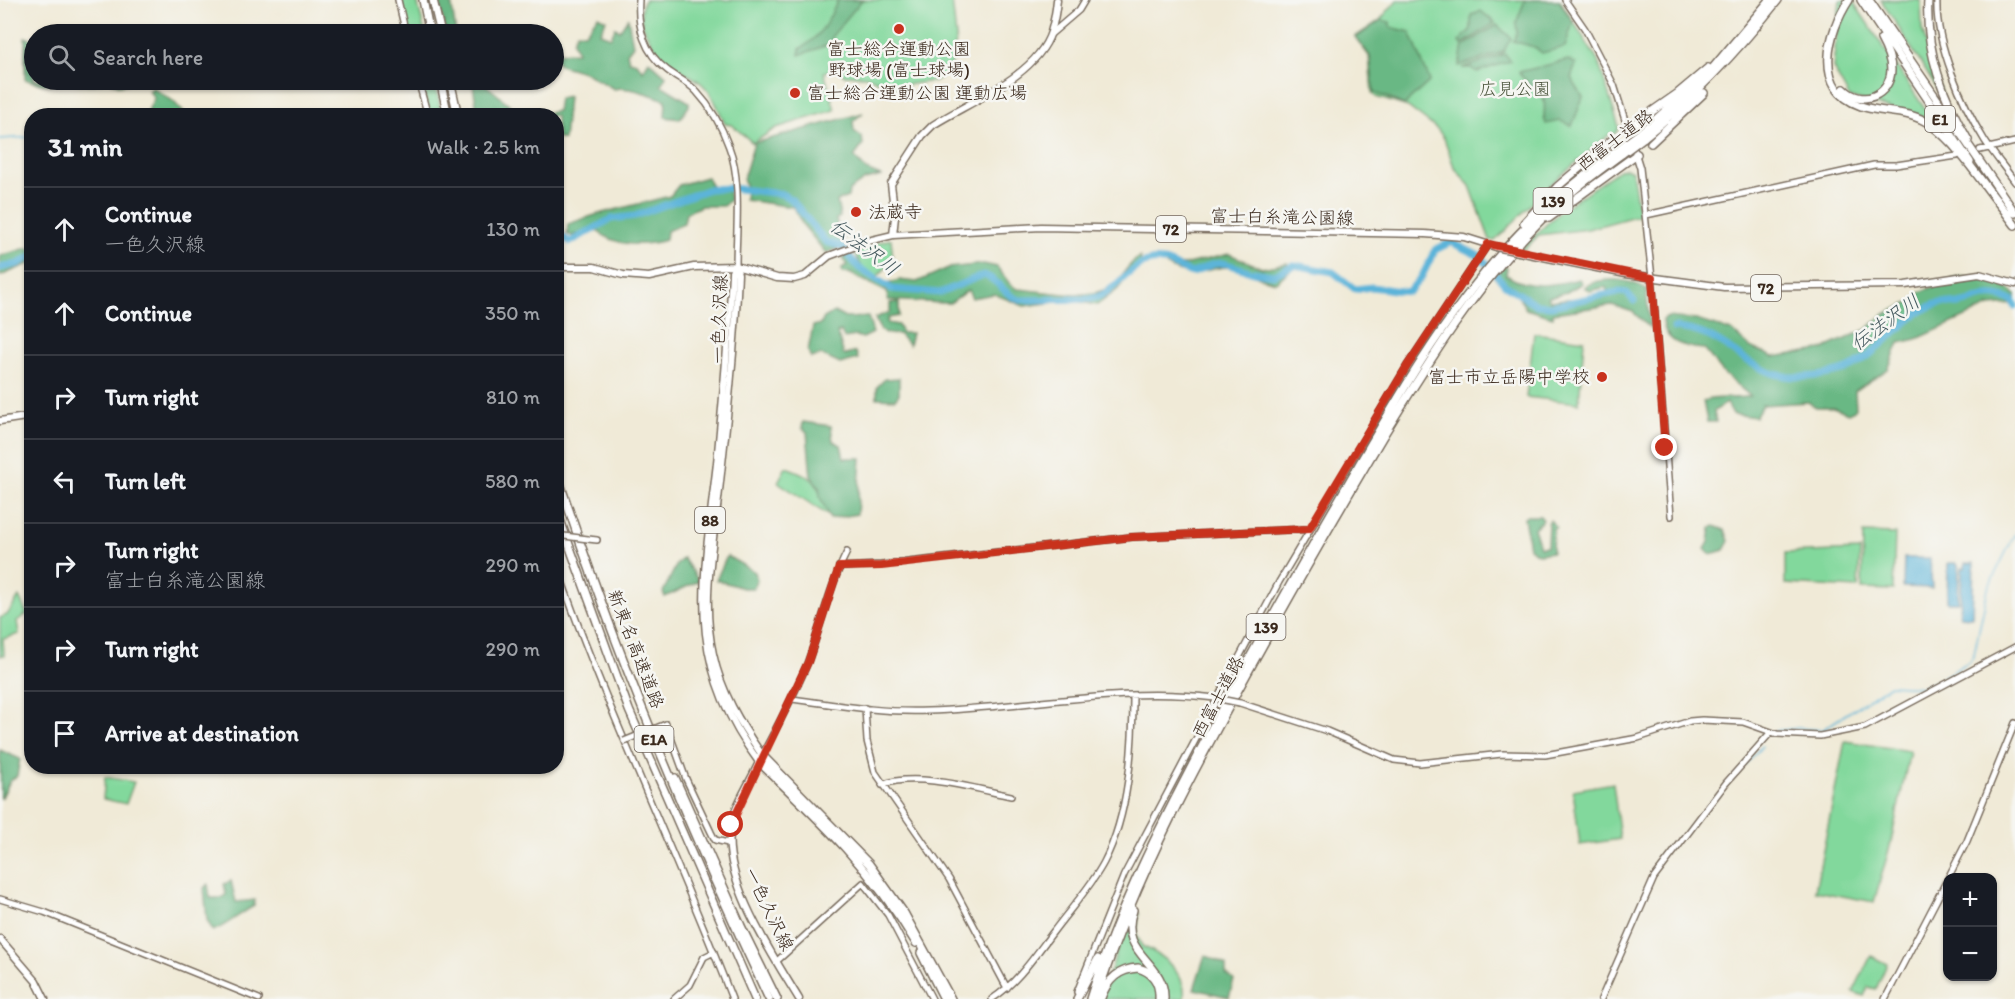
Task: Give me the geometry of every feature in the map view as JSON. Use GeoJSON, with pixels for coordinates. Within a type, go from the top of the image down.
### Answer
{"type":"FeatureCollection","features":[{"type":"Feature","properties":{"kind":"highway"},"geometry":{"type":"LineString","coordinates":[[423,0],[428,24]]}},
{"type":"Feature","properties":{"kind":"highway"},"geometry":{"type":"LineString","coordinates":[[433,0],[439,24]]}},
{"type":"Feature","properties":{"kind":"highway","name":"西富士道路"},"geometry":{"type":"LineString","coordinates":[[1641,135],[1691,91],[1745,32],[1770,0]]}},
{"type":"Feature","properties":{"kind":"highway","name":"西富士道路"},"geometry":{"type":"LineString","coordinates":[[1496,265],[1507,247],[1555,199],[1687,102],[1721,69],[1778,0]]}},
{"type":"Feature","properties":{"kind":"highway"},"geometry":{"type":"LineString","coordinates":[[1849,0],[1836,22],[1828,50],[1832,77],[1841,93],[1861,106],[1901,112],[1930,125],[2013,213]]}},
{"type":"Feature","properties":{"kind":"highway"},"geometry":{"type":"LineString","coordinates":[[1928,0],[1932,51],[1945,95],[1972,146],[2013,213]]}},
{"type":"Feature","properties":{"kind":"highway"},"geometry":{"type":"LineString","coordinates":[[1859,1],[1883,43],[1891,69],[1885,89],[1865,99],[1856,97],[1842,87],[1831,58],[1834,36],[1840,23],[1859,1]]}},
{"type":"Feature","properties":{"kind":"highway","name":"E1"},"geometry":{"type":"LineString","coordinates":[[1859,1],[1870,6],[2013,213],[2015,225]]}},
{"type":"Feature","properties":{"kind":"highway"},"geometry":{"type":"LineString","coordinates":[[1628,128],[1677,94],[1745,32]]}},
{"type":"Feature","properties":{"kind":"highway"},"geometry":{"type":"LineString","coordinates":[[1651,143],[1697,100],[1721,69]]}},
{"type":"Feature","properties":{"kind":"highway"},"geometry":{"type":"LineString","coordinates":[[442,90],[446,108]]}},
{"type":"Feature","properties":{"kind":"highway"},"geometry":{"type":"LineString","coordinates":[[452,90],[456,108]]}},
{"type":"Feature","properties":{"kind":"highway"},"geometry":{"type":"LineString","coordinates":[[1507,247],[1545,199],[1612,140]]}},
{"type":"Feature","properties":{"kind":"highway","name":"西富士道路"},"geometry":{"type":"LineString","coordinates":[[1090,999],[1116,924],[1152,850],[1322,541],[1434,355],[1496,265],[1552,210],[1622,150]]}},
{"type":"Feature","properties":{"kind":"highway"},"geometry":{"type":"LineString","coordinates":[[1496,265],[1553,214],[1637,154]]}},
{"type":"Feature","properties":{"kind":"highway","name":"新東名高速道路"},"geometry":{"type":"LineString","coordinates":[[564,494],[627,671],[683,811],[769,999]]}},
{"type":"Feature","properties":{"kind":"highway","name":"新東名高速道路"},"geometry":{"type":"LineString","coordinates":[[564,531],[629,710],[755,999]]}},
{"type":"Feature","properties":{"kind":"highway"},"geometry":{"type":"LineString","coordinates":[[627,671],[741,926],[777,999]]}},
{"type":"Feature","properties":{"kind":"highway"},"geometry":{"type":"LineString","coordinates":[[761,758],[850,850],[883,891],[917,946],[944,999]]}},
{"type":"Feature","properties":{"kind":"highway"},"geometry":{"type":"LineString","coordinates":[[761,758],[869,864],[904,913],[951,999]]}},
{"type":"Feature","properties":{"kind":"highway"},"geometry":{"type":"LineString","coordinates":[[1077,995],[1092,975],[1112,926],[1152,850]]}},
{"type":"Feature","properties":{"kind":"highway"},"geometry":{"type":"LineString","coordinates":[[1152,850],[1131,917],[1129,931],[1139,954],[1161,980],[1164,999]]}},
{"type":"Feature","properties":{"kind":"highway","name":"西富士道路"},"geometry":{"type":"LineString","coordinates":[[1096,999],[1118,935],[1152,850]]}},
{"type":"Feature","properties":{"kind":"highway"},"geometry":{"type":"LineString","coordinates":[[1101,999],[1109,981],[1117,974],[1138,968],[1153,976],[1157,983],[1159,999]]}},
{"type":"Feature","properties":{"kind":"main road"},"geometry":{"type":"LineString","coordinates":[[893,236],[895,217],[891,184],[922,136],[933,125],[1021,71],[1051,34],[1057,0]]}},
{"type":"Feature","properties":{"kind":"main road","name":"富士白糸滝公園線"},"geometry":{"type":"LineString","coordinates":[[564,267],[594,267],[623,275],[649,277],[694,267],[736,266],[777,279],[794,279],[805,276],[829,256],[893,236],[1052,228],[1425,234],[1464,237],[1496,247],[1652,278],[1724,287],[1916,285],[1979,274],[2015,284]]}},
{"type":"Feature","properties":{"kind":"main road","name":"一色久沢線"},"geometry":{"type":"LineString","coordinates":[[736,266],[738,274],[736,328],[711,566],[709,626],[722,685],[730,705],[761,758],[736,809],[728,843],[735,880],[799,999]]}},
{"type":"Feature","properties":{"kind":"main road"},"geometry":{"type":"LineString","coordinates":[[0,421],[24,417]]}},
{"type":"Feature","properties":{"kind":"main road"},"geometry":{"type":"LineString","coordinates":[[0,939],[36,981],[45,999]]}},
{"type":"Feature","properties":{"kind":"street"},"geometry":{"type":"LineString","coordinates":[[398,0],[404,24]]}},
{"type":"Feature","properties":{"kind":"street"},"geometry":{"type":"LineString","coordinates":[[639,0],[638,20],[650,51],[667,70],[694,89],[708,106],[730,147],[735,178],[736,266]]}},
{"type":"Feature","properties":{"kind":"street"},"geometry":{"type":"LineString","coordinates":[[1051,34],[1078,10],[1085,0]]}},
{"type":"Feature","properties":{"kind":"street"},"geometry":{"type":"LineString","coordinates":[[1565,0],[1601,56],[1614,85],[1637,154],[1652,278],[1671,516]]}},
{"type":"Feature","properties":{"kind":"street"},"geometry":{"type":"LineString","coordinates":[[1937,0],[1937,18],[1948,58],[1968,110],[1989,148],[2015,182]]}},
{"type":"Feature","properties":{"kind":"street"},"geometry":{"type":"LineString","coordinates":[[421,90],[426,108]]}},
{"type":"Feature","properties":{"kind":"street"},"geometry":{"type":"LineString","coordinates":[[1980,150],[2015,142]]}},
{"type":"Feature","properties":{"kind":"street"},"geometry":{"type":"LineString","coordinates":[[1646,215],[1874,165],[1896,165],[1957,156]]}},
{"type":"Feature","properties":{"kind":"street"},"geometry":{"type":"LineString","coordinates":[[1077,995],[1116,893],[1215,698],[1309,529],[1407,366],[1483,255],[1488,244]]}},
{"type":"Feature","properties":{"kind":"street"},"geometry":{"type":"LineString","coordinates":[[839,567],[881,566],[1132,537],[1309,529]]}},
{"type":"Feature","properties":{"kind":"street"},"geometry":{"type":"LineString","coordinates":[[564,535],[597,540]]}},
{"type":"Feature","properties":{"kind":"street"},"geometry":{"type":"LineString","coordinates":[[761,758],[792,699],[808,662],[839,567],[847,552]]}},
{"type":"Feature","properties":{"kind":"street"},"geometry":{"type":"LineString","coordinates":[[564,585],[624,741],[732,999]]}},
{"type":"Feature","properties":{"kind":"street"},"geometry":{"type":"LineString","coordinates":[[792,699],[865,708],[926,711],[1133,696],[1215,698],[1240,703],[1327,731],[1394,760],[1420,763],[1502,753],[1545,755],[1638,738],[1690,721],[1743,722],[1773,733],[1820,736],[1865,727],[2015,648]]}},
{"type":"Feature","properties":{"kind":"street"},"geometry":{"type":"LineString","coordinates":[[992,999],[1007,988],[1026,968],[1104,862],[1114,836],[1128,780],[1133,739],[1133,696]]}},
{"type":"Feature","properties":{"kind":"street"},"geometry":{"type":"LineString","coordinates":[[865,708],[867,741],[875,772],[949,879],[1007,988]]}},
{"type":"Feature","properties":{"kind":"street"},"geometry":{"type":"LineString","coordinates":[[1951,873],[1967,841],[2015,723]]}},
{"type":"Feature","properties":{"kind":"street"},"geometry":{"type":"LineString","coordinates":[[624,741],[666,724],[686,779],[715,840],[728,843]]}},
{"type":"Feature","properties":{"kind":"street"},"geometry":{"type":"LineString","coordinates":[[1601,999],[1654,878],[1726,783],[1773,733]]}},
{"type":"Feature","properties":{"kind":"street"},"geometry":{"type":"LineString","coordinates":[[882,785],[896,779],[921,781],[1011,796]]}},
{"type":"Feature","properties":{"kind":"street"},"geometry":{"type":"LineString","coordinates":[[777,961],[863,883],[888,915],[932,999]]}},
{"type":"Feature","properties":{"kind":"street"},"geometry":{"type":"LineString","coordinates":[[1885,999],[1943,888]]}},
{"type":"Feature","properties":{"kind":"street"},"geometry":{"type":"LineString","coordinates":[[0,899],[44,912],[259,999]]}},
{"type":"Feature","properties":{"kind":"street"},"geometry":{"type":"LineString","coordinates":[[674,999],[690,985],[704,957],[714,952]]}},
{"type":"Feature","properties":{"kind":"green space"},"geometry":{"type":"Polygon","coordinates":[[[401,0],[417,0],[423,24],[406,24],[401,0]]]}},
{"type":"Feature","properties":{"kind":"green space"},"geometry":{"type":"Polygon","coordinates":[[[439,0],[451,0],[455,24],[444,24],[439,0]]]}},
{"type":"Feature","properties":{"kind":"green space"},"geometry":{"type":"Polygon","coordinates":[[[644,0],[952,0],[956,37],[954,60],[944,76],[934,81],[891,87],[866,76],[843,75],[840,69],[824,72],[835,110],[776,128],[753,143],[732,125],[725,124],[713,97],[702,84],[671,64],[652,44],[641,17],[644,0]]]}},
{"type":"Feature","properties":{"kind":"green space"},"geometry":{"type":"Polygon","coordinates":[[[838,0],[862,0],[832,36],[831,44],[799,55],[800,49],[823,28],[838,0]]]}},
{"type":"Feature","properties":{"kind":"green space","name":"広見公園"},"geometry":{"type":"Polygon","coordinates":[[[1397,0],[1560,0],[1598,61],[1619,127],[1616,133],[1609,135],[1551,184],[1495,241],[1490,240],[1470,186],[1454,167],[1444,138],[1438,130],[1408,107],[1376,97],[1372,93],[1369,56],[1355,37],[1380,20],[1397,0]]]}},
{"type":"Feature","properties":{"kind":"green space"},"geometry":{"type":"Polygon","coordinates":[[[1525,0],[1559,0],[1573,22],[1565,47],[1542,53],[1534,47],[1513,41],[1517,33],[1516,23],[1525,0]]]}},
{"type":"Feature","properties":{"kind":"green space"},"geometry":{"type":"Polygon","coordinates":[[[1840,0],[1852,0],[1933,121],[1849,97],[1833,68],[1840,0]]]}},
{"type":"Feature","properties":{"kind":"green space"},"geometry":{"type":"Polygon","coordinates":[[[1881,0],[1921,0],[1922,29],[1944,100],[1881,0]]]}},
{"type":"Feature","properties":{"kind":"green space"},"geometry":{"type":"Polygon","coordinates":[[[1481,11],[1495,23],[1461,45],[1459,42],[1471,29],[1471,15],[1481,11]]]}},
{"type":"Feature","properties":{"kind":"green space"},"geometry":{"type":"Polygon","coordinates":[[[598,16],[606,20],[600,33],[611,37],[615,28],[620,30],[628,18],[633,45],[627,53],[629,61],[637,63],[643,71],[649,61],[666,76],[661,85],[689,102],[689,106],[680,119],[665,117],[666,100],[633,90],[614,89],[584,72],[564,66],[564,53],[577,52],[573,41],[577,32],[585,33],[598,16]]]}},
{"type":"Feature","properties":{"kind":"green space"},"geometry":{"type":"Polygon","coordinates":[[[1381,20],[1390,22],[1390,27],[1410,32],[1430,81],[1404,105],[1374,92],[1370,56],[1356,38],[1381,20]]]}},
{"type":"Feature","properties":{"kind":"green space"},"geometry":{"type":"Polygon","coordinates":[[[1497,25],[1511,38],[1503,52],[1459,66],[1463,46],[1497,25]]]}},
{"type":"Feature","properties":{"kind":"green space"},"geometry":{"type":"Polygon","coordinates":[[[1505,54],[1511,61],[1477,72],[1471,68],[1462,68],[1505,54]]]}},
{"type":"Feature","properties":{"kind":"green space"},"geometry":{"type":"Polygon","coordinates":[[[1568,60],[1576,64],[1571,78],[1583,97],[1572,126],[1560,121],[1546,124],[1542,96],[1519,72],[1568,60]]]}},
{"type":"Feature","properties":{"kind":"green space"},"geometry":{"type":"Polygon","coordinates":[[[156,90],[180,108],[149,108],[154,98],[149,91],[156,90]]]}},
{"type":"Feature","properties":{"kind":"green space"},"geometry":{"type":"Polygon","coordinates":[[[423,90],[436,90],[440,108],[428,108],[423,90]]]}},
{"type":"Feature","properties":{"kind":"green space"},"geometry":{"type":"Polygon","coordinates":[[[474,90],[492,90],[510,105],[507,108],[477,108],[474,90]]]}},
{"type":"Feature","properties":{"kind":"green space"},"geometry":{"type":"Polygon","coordinates":[[[568,96],[564,140],[564,108],[557,108],[559,98],[568,96]]]}},
{"type":"Feature","properties":{"kind":"green space"},"geometry":{"type":"Polygon","coordinates":[[[863,113],[853,121],[854,131],[862,137],[863,145],[854,157],[866,170],[881,176],[865,180],[849,191],[848,197],[837,201],[840,217],[836,219],[838,229],[847,235],[842,241],[845,246],[826,253],[803,225],[793,207],[745,200],[746,188],[743,179],[754,143],[863,113]]]}},
{"type":"Feature","properties":{"kind":"green space"},"geometry":{"type":"Polygon","coordinates":[[[1626,168],[1632,171],[1639,215],[1588,229],[1539,235],[1525,249],[1520,249],[1564,208],[1619,170],[1626,168]]]}},
{"type":"Feature","properties":{"kind":"green space"},"geometry":{"type":"Polygon","coordinates":[[[707,177],[714,191],[722,188],[729,191],[730,200],[723,206],[701,206],[686,213],[684,223],[667,231],[666,240],[647,244],[628,244],[611,239],[594,229],[572,236],[567,234],[568,224],[670,196],[679,185],[707,177]]]}},
{"type":"Feature","properties":{"kind":"green space"},"geometry":{"type":"Polygon","coordinates":[[[891,239],[893,260],[877,277],[862,267],[853,249],[891,239]]]}},
{"type":"Feature","properties":{"kind":"green space"},"geometry":{"type":"Polygon","coordinates":[[[24,249],[24,266],[0,276],[0,256],[24,249]]]}},
{"type":"Feature","properties":{"kind":"green space"},"geometry":{"type":"Polygon","coordinates":[[[849,253],[857,269],[885,285],[899,280],[917,282],[948,268],[984,264],[997,267],[1010,284],[1017,289],[1065,294],[1089,294],[1100,291],[1114,284],[1140,257],[1142,265],[1132,271],[1117,290],[1097,305],[1071,300],[1024,306],[994,294],[972,298],[968,290],[950,303],[943,303],[888,300],[887,292],[849,273],[842,273],[842,268],[847,265],[842,258],[849,253]]]}},
{"type":"Feature","properties":{"kind":"green space"},"geometry":{"type":"Polygon","coordinates":[[[1229,254],[1262,268],[1287,263],[1290,270],[1276,282],[1230,267],[1192,273],[1182,272],[1172,269],[1161,261],[1183,265],[1229,254]]]}},
{"type":"Feature","properties":{"kind":"green space"},"geometry":{"type":"Polygon","coordinates":[[[1504,266],[1507,267],[1506,275],[1524,283],[1542,285],[1579,279],[1582,283],[1567,292],[1548,297],[1550,301],[1605,295],[1608,291],[1605,287],[1590,291],[1584,287],[1599,281],[1615,280],[1639,285],[1646,289],[1650,328],[1633,312],[1612,305],[1553,313],[1553,317],[1526,309],[1519,297],[1494,277],[1504,266]]]}},
{"type":"Feature","properties":{"kind":"green space"},"geometry":{"type":"Polygon","coordinates":[[[1959,277],[1985,277],[2012,291],[2015,295],[2015,304],[1990,306],[1917,339],[1899,343],[1888,369],[1855,391],[1856,409],[1848,413],[1833,407],[1816,407],[1808,402],[1762,405],[1755,417],[1733,414],[1727,403],[1714,411],[1716,422],[1707,422],[1703,401],[1750,396],[1724,374],[1704,349],[1677,343],[1671,339],[1664,328],[1663,320],[1668,317],[1696,320],[1732,331],[1750,347],[1773,357],[1821,350],[1867,329],[1883,315],[1912,302],[1920,292],[1959,277]]]}},
{"type":"Feature","properties":{"kind":"green space"},"geometry":{"type":"Polygon","coordinates":[[[899,302],[899,316],[888,318],[887,323],[898,325],[902,333],[912,333],[909,345],[899,334],[883,332],[878,327],[875,318],[890,312],[890,303],[899,302]]]}},
{"type":"Feature","properties":{"kind":"green space"},"geometry":{"type":"Polygon","coordinates":[[[834,312],[845,318],[868,317],[873,333],[863,338],[856,336],[844,338],[841,331],[837,333],[844,355],[856,352],[858,359],[840,364],[821,355],[811,358],[808,351],[813,326],[821,324],[824,318],[834,312]]]}},
{"type":"Feature","properties":{"kind":"green space"},"geometry":{"type":"Polygon","coordinates":[[[1534,333],[1584,340],[1579,403],[1526,397],[1534,333]]]}},
{"type":"Feature","properties":{"kind":"green space"},"geometry":{"type":"Polygon","coordinates":[[[899,378],[899,394],[895,399],[877,398],[877,387],[885,379],[899,378]]]}},
{"type":"Feature","properties":{"kind":"green space"},"geometry":{"type":"Polygon","coordinates":[[[803,422],[831,426],[833,441],[841,445],[844,458],[861,458],[857,514],[830,519],[820,497],[819,487],[811,476],[807,432],[802,428],[803,422]]]}},
{"type":"Feature","properties":{"kind":"green space"},"geometry":{"type":"Polygon","coordinates":[[[786,467],[806,476],[816,484],[829,516],[778,482],[786,467]]]}},
{"type":"Feature","properties":{"kind":"green space"},"geometry":{"type":"Polygon","coordinates":[[[1540,516],[1543,520],[1534,528],[1540,547],[1547,546],[1550,520],[1556,527],[1553,529],[1552,552],[1538,554],[1529,548],[1524,518],[1540,516]]]}},
{"type":"Feature","properties":{"kind":"green space"},"geometry":{"type":"Polygon","coordinates":[[[1714,526],[1725,530],[1729,541],[1724,550],[1711,554],[1705,549],[1709,542],[1711,528],[1714,526]]]}},
{"type":"Feature","properties":{"kind":"green space"},"geometry":{"type":"Polygon","coordinates":[[[1863,533],[1895,534],[1893,590],[1862,589],[1863,533]]]}},
{"type":"Feature","properties":{"kind":"green space"},"geometry":{"type":"Polygon","coordinates":[[[1860,550],[1858,588],[1785,584],[1785,553],[1860,550]]]}},
{"type":"Feature","properties":{"kind":"green space"},"geometry":{"type":"Polygon","coordinates":[[[727,556],[755,572],[757,580],[753,588],[743,588],[716,580],[727,556]]]}},
{"type":"Feature","properties":{"kind":"green space"},"geometry":{"type":"Polygon","coordinates":[[[683,558],[699,581],[665,597],[663,592],[677,564],[683,558]]]}},
{"type":"Feature","properties":{"kind":"green space"},"geometry":{"type":"Polygon","coordinates":[[[19,597],[24,608],[24,616],[17,621],[19,634],[3,639],[4,655],[0,656],[0,618],[7,615],[19,597]]]}},
{"type":"Feature","properties":{"kind":"green space"},"geometry":{"type":"Polygon","coordinates":[[[1845,741],[1910,751],[1890,846],[1874,902],[1815,891],[1845,741]]]}},
{"type":"Feature","properties":{"kind":"green space"},"geometry":{"type":"Polygon","coordinates":[[[0,750],[20,759],[17,776],[10,781],[1,799],[0,750]]]}},
{"type":"Feature","properties":{"kind":"green space"},"geometry":{"type":"Polygon","coordinates":[[[105,777],[134,782],[126,804],[103,799],[105,777]]]}},
{"type":"Feature","properties":{"kind":"green space"},"geometry":{"type":"Polygon","coordinates":[[[1613,783],[1620,839],[1580,845],[1573,790],[1613,783]]]}},
{"type":"Feature","properties":{"kind":"green space"},"geometry":{"type":"Polygon","coordinates":[[[231,881],[236,902],[255,900],[254,906],[213,931],[207,920],[204,888],[208,884],[210,898],[222,898],[226,894],[224,884],[231,881]]]}},
{"type":"Feature","properties":{"kind":"green space"},"geometry":{"type":"Polygon","coordinates":[[[1130,912],[1139,913],[1137,935],[1142,946],[1172,966],[1182,981],[1184,999],[1101,999],[1130,912]]]}},
{"type":"Feature","properties":{"kind":"green space"},"geometry":{"type":"Polygon","coordinates":[[[1205,955],[1226,965],[1226,974],[1234,980],[1229,997],[1194,989],[1205,955]]]}},
{"type":"Feature","properties":{"kind":"green space"},"geometry":{"type":"Polygon","coordinates":[[[1871,956],[1887,964],[1876,989],[1868,987],[1864,996],[1853,992],[1871,956]]]}},
{"type":"Feature","properties":{"kind":"water"},"geometry":{"type":"Polygon","coordinates":[[[1904,558],[1930,558],[1932,588],[1903,587],[1904,558]]]}},
{"type":"Feature","properties":{"kind":"water"},"geometry":{"type":"Polygon","coordinates":[[[1948,563],[1956,563],[1959,567],[1958,602],[1947,602],[1948,563]]]}},
{"type":"Feature","properties":{"kind":"water"},"geometry":{"type":"Polygon","coordinates":[[[1965,563],[1974,563],[1972,617],[1960,616],[1962,568],[1965,568],[1965,563]]]}},
{"type":"Feature","properties":{"kind":"waterway"},"geometry":{"type":"LineString","coordinates":[[0,139],[24,138]]}},
{"type":"Feature","properties":{"kind":"waterway","name":"伝法沢川"},"geometry":{"type":"LineString","coordinates":[[564,238],[570,242],[611,219],[635,216],[709,189],[731,188],[782,194],[792,200],[826,242],[841,246],[859,268],[892,289],[940,293],[983,275],[1020,300],[1090,299],[1109,290],[1142,264],[1163,261],[1193,273],[1213,264],[1224,263],[1253,272],[1273,275],[1294,265],[1333,272],[1355,289],[1372,287],[1408,292],[1421,278],[1435,250],[1451,242],[1481,257],[1505,285],[1537,305],[1551,306],[1618,292],[1627,293],[1634,301]]}},
{"type":"Feature","properties":{"kind":"waterway","name":"伝法沢川"},"geometry":{"type":"LineString","coordinates":[[0,268],[24,261]]}},
{"type":"Feature","properties":{"kind":"waterway","name":"伝法沢川"},"geometry":{"type":"LineString","coordinates":[[1674,328],[1704,334],[1772,373],[1808,377],[1836,372],[1856,365],[1917,314],[1929,307],[1943,303],[1959,304],[1988,296],[2012,300],[2015,306]]}},
{"type":"Feature","properties":{"kind":"waterway"},"geometry":{"type":"LineString","coordinates":[[1942,678],[1970,661],[1974,654],[1988,588],[2015,534]]}},
{"type":"Feature","properties":{"kind":"waterway"},"geometry":{"type":"LineString","coordinates":[[1775,731],[1799,728],[1822,730],[1890,685],[1923,687],[1936,681]]}},
{"type":"Feature","properties":{"kind":"waterway"},"geometry":{"type":"LineString","coordinates":[[1745,765],[1762,746]]}},
{"type":"Feature","properties":{"kind":"place","name":"富士総合運動公園 野球場 (富士球場)"},"geometry":{"type":"Point","coordinates":[899,29]}},
{"type":"Feature","properties":{"kind":"place","name":"富士総合運動公園 運動広場"},"geometry":{"type":"Point","coordinates":[795,93]}},
{"type":"Feature","properties":{"kind":"place","name":"法蔵寺"},"geometry":{"type":"Point","coordinates":[856,212]}},
{"type":"Feature","properties":{"kind":"place","name":"富士市立岳陽中学校"},"geometry":{"type":"Point","coordinates":[1602,377]}},
{"type":"Feature","properties":{"kind":"route"},"geometry":{"type":"LineString","coordinates":[[731,825],[736,809],[792,699],[808,662],[839,567],[881,566],[1132,537],[1309,529],[1407,366],[1488,248],[1488,244],[1652,278],[1665,448]]}}]}
